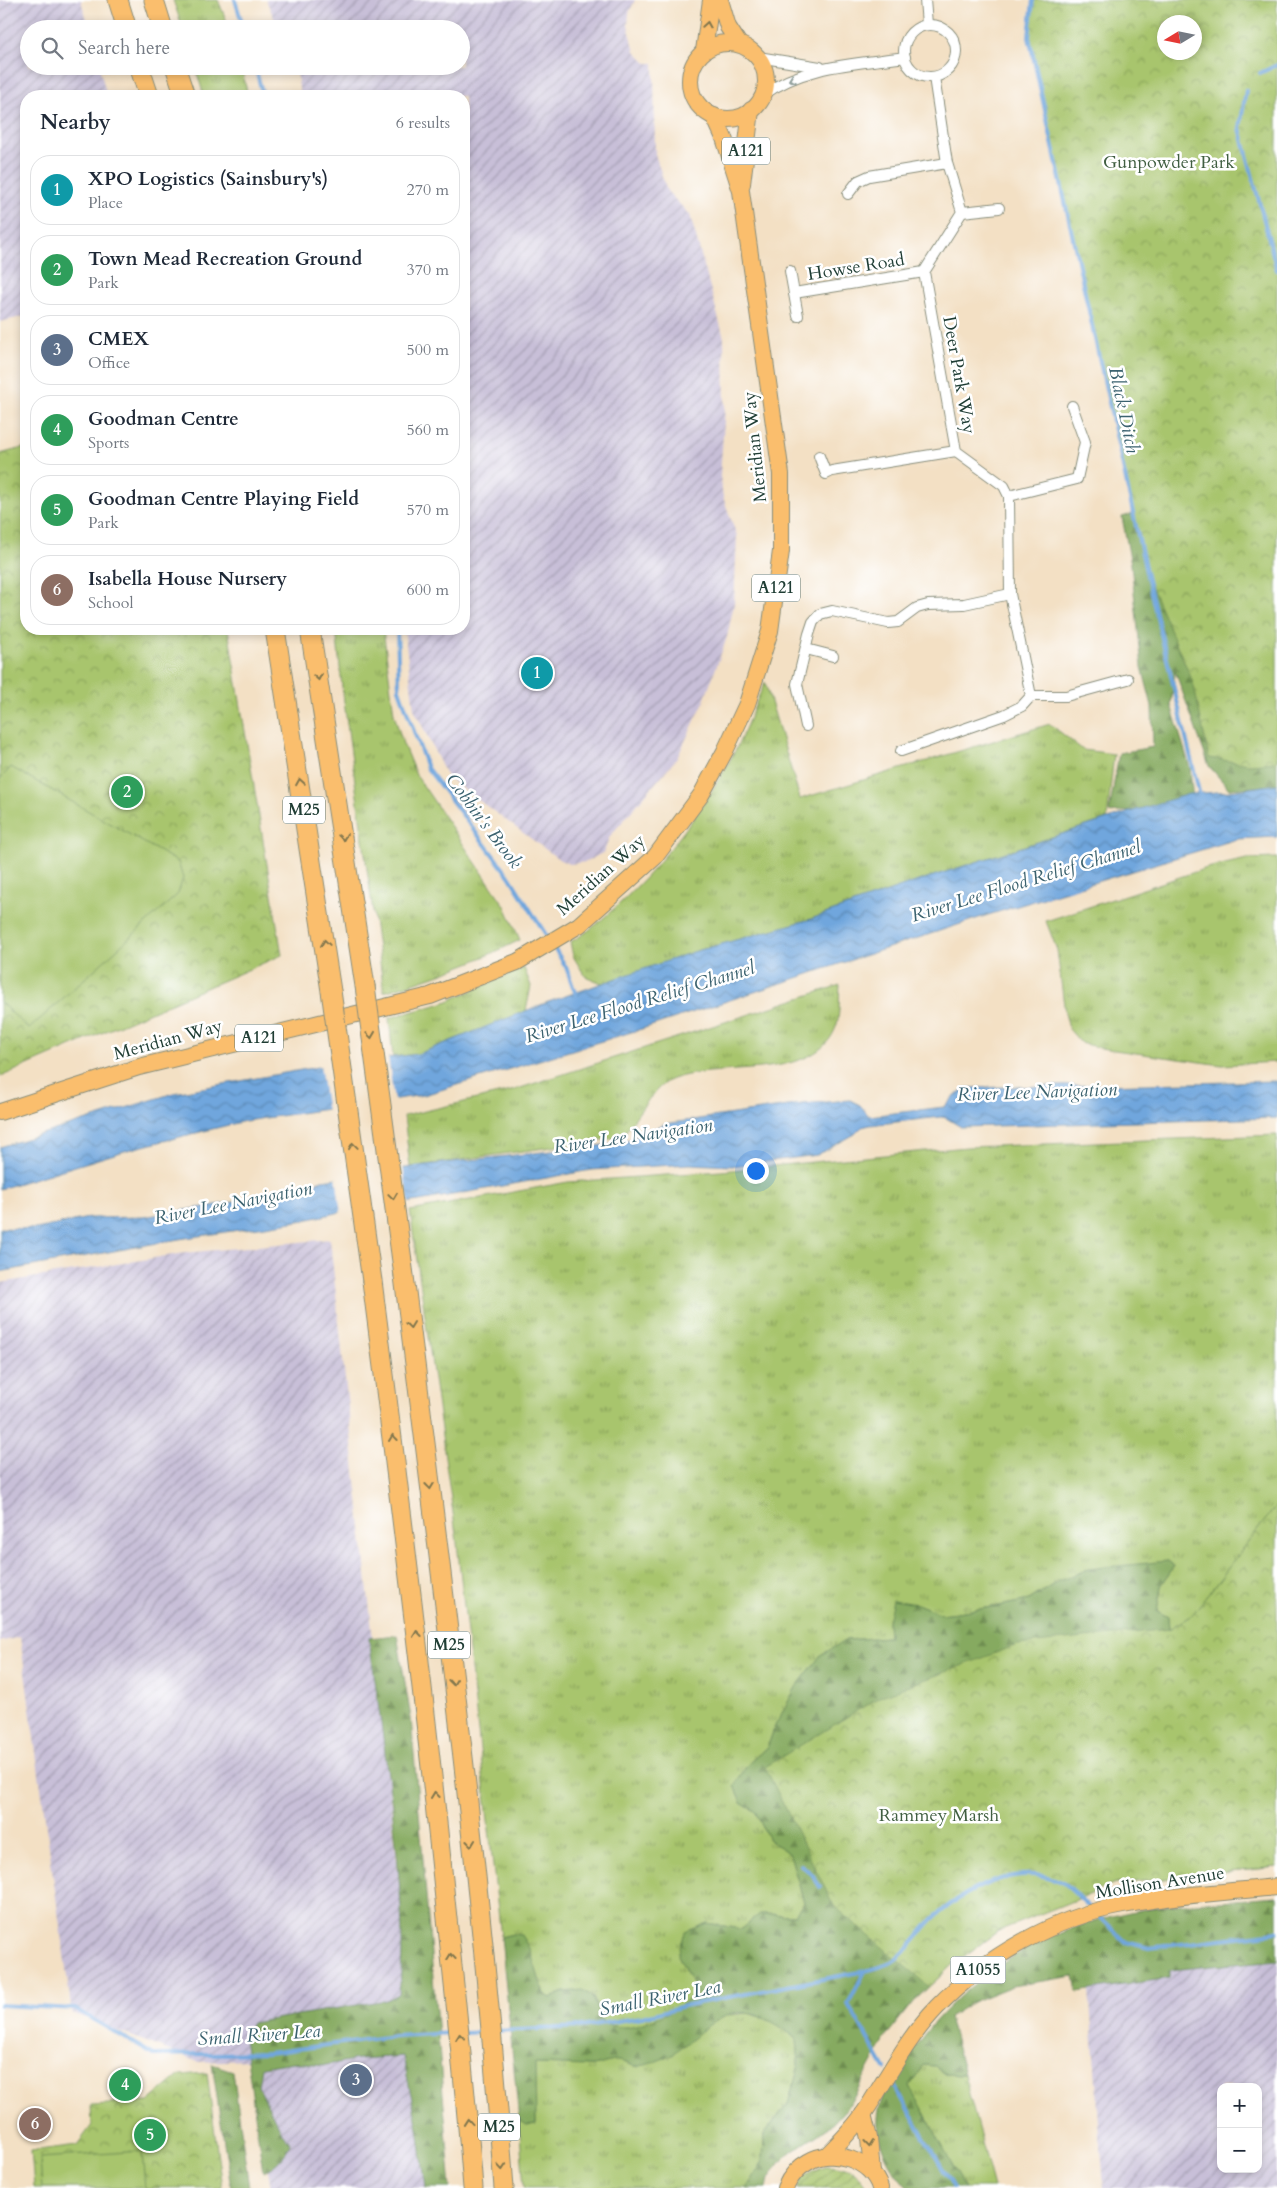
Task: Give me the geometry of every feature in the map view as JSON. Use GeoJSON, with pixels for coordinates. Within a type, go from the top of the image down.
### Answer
{"type":"FeatureCollection","features":[{"type":"Feature","properties":{"kind":"highway"},"geometry":{"type":"LineString","coordinates":[[118,0],[124,20]]}},
{"type":"Feature","properties":{"kind":"highway"},"geometry":{"type":"LineString","coordinates":[[154,0],[161,20]]}},
{"type":"Feature","properties":{"kind":"highway"},"geometry":{"type":"LineString","coordinates":[[142,75],[147,90]]}},
{"type":"Feature","properties":{"kind":"highway"},"geometry":{"type":"LineString","coordinates":[[178,75],[183,90]]}},
{"type":"Feature","properties":{"kind":"highway","name":"M25"},"geometry":{"type":"LineString","coordinates":[[276,635],[331,991],[372,1281],[414,1608],[457,2006],[473,2188]]}},
{"type":"Feature","properties":{"kind":"highway","name":"M25"},"geometry":{"type":"LineString","coordinates":[[311,635],[365,986],[404,1276],[449,1643],[489,2014],[504,2188]]}},
{"type":"Feature","properties":{"kind":"main road"},"geometry":{"type":"LineString","coordinates":[[704,51],[711,0]]}},
{"type":"Feature","properties":{"kind":"main road"},"geometry":{"type":"LineString","coordinates":[[720,0],[728,27],[739,44]]}},
{"type":"Feature","properties":{"kind":"main road"},"geometry":{"type":"LineString","coordinates":[[725,42],[739,44],[751,50],[758,57],[765,72],[766,84],[763,95],[751,110],[738,118],[726,119],[714,116],[696,102],[689,81],[696,60],[704,51],[714,45],[725,42]]}},
{"type":"Feature","properties":{"kind":"main road","name":"Meridian Way"},"geometry":{"type":"LineString","coordinates":[[741,191],[751,110]]}},
{"type":"Feature","properties":{"kind":"main road","name":"Meridian Way"},"geometry":{"type":"LineString","coordinates":[[0,1112],[139,1067],[430,996],[517,962],[580,924],[655,858],[701,795],[725,751],[746,704],[770,631],[781,551],[782,474],[741,191],[724,138],[714,116]]}},
{"type":"Feature","properties":{"kind":"main road","name":"Mollison Avenue"},"geometry":{"type":"LineString","coordinates":[[784,2188],[796,2171],[809,2161],[827,2155],[863,2114],[897,2060],[936,2007],[977,1971],[1041,1933],[1106,1909],[1158,1899],[1277,1887]]}},
{"type":"Feature","properties":{"kind":"main road"},"geometry":{"type":"LineString","coordinates":[[863,2114],[879,2183]]}},
{"type":"Feature","properties":{"kind":"main road"},"geometry":{"type":"LineString","coordinates":[[827,2155],[849,2158],[879,2183]]}},
{"type":"Feature","properties":{"kind":"street"},"geometry":{"type":"LineString","coordinates":[[925,0],[927,24]]}},
{"type":"Feature","properties":{"kind":"street"},"geometry":{"type":"LineString","coordinates":[[927,24],[937,25],[953,37],[956,57],[952,66],[944,73],[934,77],[916,73],[909,66],[905,57],[904,46],[908,36],[916,28],[927,24]]}},
{"type":"Feature","properties":{"kind":"street"},"geometry":{"type":"LineString","coordinates":[[758,57],[824,68]]}},
{"type":"Feature","properties":{"kind":"street"},"geometry":{"type":"LineString","coordinates":[[763,95],[777,85],[824,68],[905,57]]}},
{"type":"Feature","properties":{"kind":"street"},"geometry":{"type":"LineString","coordinates":[[934,77],[946,163],[962,212]]}},
{"type":"Feature","properties":{"kind":"street"},"geometry":{"type":"LineString","coordinates":[[848,194],[858,181],[869,176],[946,163]]}},
{"type":"Feature","properties":{"kind":"street"},"geometry":{"type":"LineString","coordinates":[[962,212],[999,208]]}},
{"type":"Feature","properties":{"kind":"street"},"geometry":{"type":"LineString","coordinates":[[924,272],[962,212]]}},
{"type":"Feature","properties":{"kind":"street","name":"Howse Road"},"geometry":{"type":"LineString","coordinates":[[790,271],[798,316]]}},
{"type":"Feature","properties":{"kind":"street","name":"Howse Road"},"geometry":{"type":"LineString","coordinates":[[794,293],[924,272]]}},
{"type":"Feature","properties":{"kind":"street","name":"Deer Park Way"},"geometry":{"type":"LineString","coordinates":[[924,272],[956,451],[1004,486],[1009,496]]}},
{"type":"Feature","properties":{"kind":"street"},"geometry":{"type":"LineString","coordinates":[[901,751],[1004,715],[1022,706],[1030,696],[1010,594],[1009,496],[1077,480],[1085,442],[1072,406]]}},
{"type":"Feature","properties":{"kind":"street"},"geometry":{"type":"LineString","coordinates":[[819,456],[826,474],[832,471],[956,451]]}},
{"type":"Feature","properties":{"kind":"street"},"geometry":{"type":"LineString","coordinates":[[806,726],[797,684],[813,622],[826,612],[888,623],[898,622],[911,612],[928,605],[964,604],[1010,594]]}},
{"type":"Feature","properties":{"kind":"street"},"geometry":{"type":"LineString","coordinates":[[806,649],[833,656]]}},
{"type":"Feature","properties":{"kind":"street"},"geometry":{"type":"LineString","coordinates":[[1030,696],[1066,696],[1128,679]]}},
{"type":"Feature","properties":{"kind":"shaded area"},"geometry":{"type":"Polygon","coordinates":[[[0,0],[81,0],[87,20],[20,20],[20,75],[101,75],[105,90],[20,90],[20,317],[0,322],[0,0]]]}},
{"type":"Feature","properties":{"kind":"shaded area"},"geometry":{"type":"Polygon","coordinates":[[[266,0],[635,0],[629,13],[628,25],[635,51],[647,63],[654,63],[655,154],[667,191],[690,215],[724,338],[725,408],[720,476],[723,497],[737,536],[734,604],[727,637],[703,704],[677,758],[610,836],[604,852],[586,862],[570,864],[560,860],[447,777],[414,709],[405,635],[470,635],[470,90],[299,90],[297,75],[470,75],[470,20],[275,20],[266,0]]]}},
{"type":"Feature","properties":{"kind":"shaded area"},"geometry":{"type":"Polygon","coordinates":[[[330,1239],[433,2188],[271,2188],[250,2060],[198,2062],[72,2013],[20,1637],[0,1642],[0,1283],[185,1253],[330,1239]]]}},
{"type":"Feature","properties":{"kind":"shaded area"},"geometry":{"type":"Polygon","coordinates":[[[1277,1960],[1277,2188],[1104,2188],[1089,1990],[1169,1978],[1169,1970],[1277,1960]]]}},
{"type":"Feature","properties":{"kind":"green space"},"geometry":{"type":"Polygon","coordinates":[[[173,0],[218,0],[226,20],[180,20],[173,0]]]}},
{"type":"Feature","properties":{"kind":"green space","name":"Gunpowder Park"},"geometry":{"type":"Polygon","coordinates":[[[1033,0],[1277,0],[1277,762],[1249,764],[1209,758],[1193,682],[1145,572],[1029,37],[1033,0]]]}},
{"type":"Feature","properties":{"kind":"green space"},"geometry":{"type":"Polygon","coordinates":[[[198,75],[243,75],[247,90],[202,90],[198,75]]]}},
{"type":"Feature","properties":{"kind":"green space"},"geometry":{"type":"Polygon","coordinates":[[[20,449],[20,635],[229,635],[282,955],[0,1077],[0,454],[20,449]]]}},
{"type":"Feature","properties":{"kind":"green space"},"geometry":{"type":"Polygon","coordinates":[[[1143,511],[1277,748],[1277,785],[1229,789],[1209,766],[1175,671],[1171,705],[1190,768],[1193,801],[1165,808],[1109,813],[1119,753],[1153,747],[1152,706],[1142,667],[1131,564],[1122,517],[1143,511]]]}},
{"type":"Feature","properties":{"kind":"green space"},"geometry":{"type":"Polygon","coordinates":[[[337,635],[384,635],[394,714],[403,744],[416,775],[505,906],[520,940],[454,969],[384,992],[342,687],[337,635]]]}},
{"type":"Feature","properties":{"kind":"green space"},"geometry":{"type":"Polygon","coordinates":[[[765,682],[800,799],[1050,724],[1083,750],[1114,754],[1107,819],[921,880],[811,919],[693,952],[604,984],[585,976],[573,956],[570,942],[583,935],[634,890],[683,833],[711,792],[736,749],[765,682]]]}},
{"type":"Feature","properties":{"kind":"green space"},"geometry":{"type":"Polygon","coordinates":[[[11,767],[178,862],[183,878],[178,894],[29,1029],[0,1002],[0,779],[11,767]]]}},
{"type":"Feature","properties":{"kind":"green space"},"geometry":{"type":"Polygon","coordinates":[[[1277,858],[1277,1062],[1222,1065],[1100,1048],[1081,1043],[1069,1029],[1065,1013],[1057,950],[1046,921],[1207,868],[1247,859],[1277,858]]]}},
{"type":"Feature","properties":{"kind":"green space"},"geometry":{"type":"Polygon","coordinates":[[[524,968],[531,986],[526,1011],[418,1054],[393,1057],[389,1018],[443,1003],[524,968]]]}},
{"type":"Feature","properties":{"kind":"green space"},"geometry":{"type":"Polygon","coordinates":[[[840,985],[837,1024],[826,1043],[809,1056],[787,1064],[687,1075],[668,1081],[650,1098],[622,1137],[410,1167],[404,1116],[511,1091],[840,985]]]}},
{"type":"Feature","properties":{"kind":"green space"},"geometry":{"type":"Polygon","coordinates":[[[1277,1135],[1277,1505],[1192,1615],[1169,1629],[1168,1617],[1157,1611],[1161,1586],[1174,1566],[1168,1561],[1057,1582],[1029,1600],[994,1607],[942,1614],[917,1604],[888,1621],[889,1637],[846,1640],[775,1726],[768,1746],[747,1765],[741,1802],[755,1811],[769,1840],[790,1854],[804,1902],[795,1915],[760,1914],[741,1929],[707,1923],[678,1955],[697,1993],[673,2010],[645,2023],[624,2027],[604,2024],[593,1997],[564,1992],[551,1998],[544,1994],[513,1934],[501,1937],[456,1534],[410,1211],[568,1182],[721,1171],[967,1147],[1277,1135]]]}},
{"type":"Feature","properties":{"kind":"green space","name":"Rammey Marsh"},"geometry":{"type":"Polygon","coordinates":[[[1277,1505],[1277,1867],[1115,1884],[998,1931],[952,1965],[929,1987],[834,1906],[765,1767],[881,1696],[1017,1645],[1169,1629],[1192,1615],[1277,1505]]]}},
{"type":"Feature","properties":{"kind":"green space"},"geometry":{"type":"Polygon","coordinates":[[[1168,1561],[1174,1566],[1161,1586],[1157,1611],[1168,1617],[1169,1629],[1277,1867],[1115,1884],[1045,1907],[998,1931],[952,1965],[913,2002],[887,2035],[847,2109],[831,2126],[793,2151],[779,2163],[769,2179],[767,2188],[747,2188],[763,2161],[764,2134],[788,2104],[799,2065],[797,2039],[769,2020],[746,2013],[728,2015],[712,2023],[681,2048],[663,2059],[640,2066],[615,2061],[592,2066],[535,2064],[536,2124],[527,2125],[519,2120],[501,1937],[513,1934],[521,1935],[530,1950],[544,1994],[551,1998],[564,1992],[583,1990],[592,1997],[604,2024],[627,2027],[664,2015],[697,1993],[678,1955],[685,1932],[707,1923],[741,1929],[760,1914],[795,1915],[804,1902],[790,1854],[769,1840],[755,1811],[741,1802],[734,1786],[747,1765],[768,1746],[775,1726],[796,1687],[821,1655],[846,1640],[889,1637],[888,1621],[893,1600],[917,1604],[942,1614],[994,1607],[1029,1600],[1057,1582],[1088,1569],[1168,1561]]]}},
{"type":"Feature","properties":{"kind":"green space"},"geometry":{"type":"Polygon","coordinates":[[[397,1635],[411,1718],[451,2188],[426,2188],[418,2128],[403,2056],[358,2059],[326,2065],[293,2062],[261,2067],[258,2086],[282,2133],[291,2144],[280,2160],[263,2172],[244,2037],[251,2023],[387,2000],[399,1994],[402,1941],[397,1853],[388,1772],[369,1638],[397,1635]]]}},
{"type":"Feature","properties":{"kind":"green space"},"geometry":{"type":"Polygon","coordinates":[[[1277,1897],[1277,1960],[1169,1970],[1169,1978],[1077,1992],[1074,1976],[1012,1986],[972,2002],[949,2017],[964,2075],[944,2074],[935,2066],[923,2065],[910,2086],[965,2188],[908,2188],[900,2178],[887,2158],[879,2136],[879,2112],[883,2096],[919,2041],[942,2014],[968,1989],[997,1967],[1027,1949],[1060,1933],[1094,1921],[1130,1912],[1185,1904],[1277,1897]]]}},
{"type":"Feature","properties":{"kind":"green space"},"geometry":{"type":"Polygon","coordinates":[[[748,2013],[777,2023],[797,2039],[799,2065],[788,2104],[764,2134],[763,2161],[747,2188],[524,2188],[519,2120],[527,2124],[536,2124],[534,2064],[594,2066],[616,2060],[638,2067],[698,2032],[720,2016],[748,2013]]]}},
{"type":"Feature","properties":{"kind":"green space"},"geometry":{"type":"Polygon","coordinates":[[[212,2064],[233,2071],[249,2188],[231,2188],[212,2064]]]}},
{"type":"Feature","properties":{"kind":"green space"},"geometry":{"type":"Polygon","coordinates":[[[922,2065],[935,2066],[944,2074],[964,2075],[994,2188],[965,2188],[956,2176],[910,2086],[922,2065]]]}},
{"type":"Feature","properties":{"kind":"green space"},"geometry":{"type":"Polygon","coordinates":[[[207,2073],[222,2188],[34,2188],[31,2151],[77,2145],[92,2125],[91,2105],[148,2102],[180,2075],[207,2073]]]}},
{"type":"Feature","properties":{"kind":"green space"},"geometry":{"type":"Polygon","coordinates":[[[142,2151],[145,2188],[42,2188],[40,2158],[142,2151]]]}},
{"type":"Feature","properties":{"kind":"green space"},"geometry":{"type":"Polygon","coordinates":[[[828,2165],[851,2170],[860,2177],[867,2188],[797,2188],[802,2179],[809,2173],[828,2165]]]}},
{"type":"Feature","properties":{"kind":"water","name":"River Lee Flood Relief Channel"},"geometry":{"type":"Polygon","coordinates":[[[1277,784],[1277,837],[1237,839],[988,915],[648,1027],[424,1095],[245,1121],[131,1149],[0,1189],[0,1147],[174,1093],[323,1066],[418,1054],[548,1002],[693,952],[811,919],[921,880],[1120,815],[1189,794],[1231,791],[1277,784]]]}},
{"type":"Feature","properties":{"kind":"water","name":"River Lee Navigation"},"geometry":{"type":"Polygon","coordinates":[[[1277,1081],[1277,1118],[961,1127],[941,1117],[870,1125],[862,1127],[855,1134],[817,1155],[732,1166],[690,1164],[591,1170],[419,1201],[345,1211],[305,1220],[179,1239],[0,1272],[0,1228],[36,1229],[88,1218],[143,1217],[282,1194],[322,1180],[427,1165],[622,1143],[664,1124],[802,1104],[850,1100],[860,1105],[869,1116],[944,1107],[964,1088],[1277,1081]]]}},
{"type":"Feature","properties":{"kind":"pier"},"geometry":{"type":"Polygon","coordinates":[[[388,1055],[394,1102],[327,1112],[320,1064],[388,1055]]]}},
{"type":"Feature","properties":{"kind":"pier"},"geometry":{"type":"Polygon","coordinates":[[[403,1166],[409,1205],[341,1214],[336,1175],[403,1166]]]}},
{"type":"Feature","properties":{"kind":"waterway","name":"Cobbin's Brook"},"geometry":{"type":"LineString","coordinates":[[235,0],[241,20]]}},
{"type":"Feature","properties":{"kind":"waterway","name":"Black Ditch"},"geometry":{"type":"LineString","coordinates":[[1033,0],[1029,37],[1146,572],[1200,796]]}},
{"type":"Feature","properties":{"kind":"waterway"},"geometry":{"type":"LineString","coordinates":[[1260,73],[1277,65]]}},
{"type":"Feature","properties":{"kind":"waterway","name":"Cobbin's Brook"},"geometry":{"type":"LineString","coordinates":[[257,75],[261,90]]}},
{"type":"Feature","properties":{"kind":"waterway"},"geometry":{"type":"LineString","coordinates":[[1246,90],[1240,128],[1277,270]]}},
{"type":"Feature","properties":{"kind":"waterway","name":"Cobbin's Brook"},"geometry":{"type":"LineString","coordinates":[[397,635],[399,689],[427,768],[509,876],[548,938]]}},
{"type":"Feature","properties":{"kind":"waterway","name":"Cobbin's Brook"},"geometry":{"type":"LineString","coordinates":[[553,946],[566,967],[577,998]]}},
{"type":"Feature","properties":{"kind":"waterway"},"geometry":{"type":"LineString","coordinates":[[801,1865],[812,1874],[820,1887]]}},
{"type":"Feature","properties":{"kind":"waterway","name":"Small River Lea"},"geometry":{"type":"LineString","coordinates":[[496,2031],[581,2027],[642,2017],[688,2005],[877,1968],[888,1964],[901,1955],[930,1921],[949,1905],[979,1887],[1012,1876],[1046,1877],[1062,1882],[1073,1890],[1090,1908]]}},
{"type":"Feature","properties":{"kind":"waterway","name":"Small River Lea"},"geometry":{"type":"LineString","coordinates":[[1099,1916],[1126,1942],[1149,1948],[1277,1932]]}},
{"type":"Feature","properties":{"kind":"waterway"},"geometry":{"type":"LineString","coordinates":[[865,1971],[848,2004],[885,2069]]}},
{"type":"Feature","properties":{"kind":"waterway","name":"Small River Lea"},"geometry":{"type":"LineString","coordinates":[[0,2005],[75,2009],[154,2055],[268,2053],[394,2036],[454,2033]]}},
{"type":"Feature","properties":{"kind":"waterway","name":"Small River Lea"},"geometry":{"type":"LineString","coordinates":[[464,2033],[487,2032]]}},
{"type":"Feature","properties":{"kind":"waterway"},"geometry":{"type":"LineString","coordinates":[[891,2080],[954,2188]]}},
{"type":"Feature","properties":{"kind":"place","name":"XPO Logistics (Sainsbury's)"},"geometry":{"type":"Point","coordinates":[537,673]}},
{"type":"Feature","properties":{"kind":"place","name":"Town Mead Recreation Ground"},"geometry":{"type":"Point","coordinates":[127,792]}},
{"type":"Feature","properties":{"kind":"place","name":"CMEX"},"geometry":{"type":"Point","coordinates":[356,2080]}},
{"type":"Feature","properties":{"kind":"place","name":"Goodman Centre"},"geometry":{"type":"Point","coordinates":[125,2085]}},
{"type":"Feature","properties":{"kind":"place","name":"Isabella House Nursery"},"geometry":{"type":"Point","coordinates":[35,2124]}},
{"type":"Feature","properties":{"kind":"place","name":"Goodman Centre Playing Field"},"geometry":{"type":"Point","coordinates":[150,2135]}}]}
